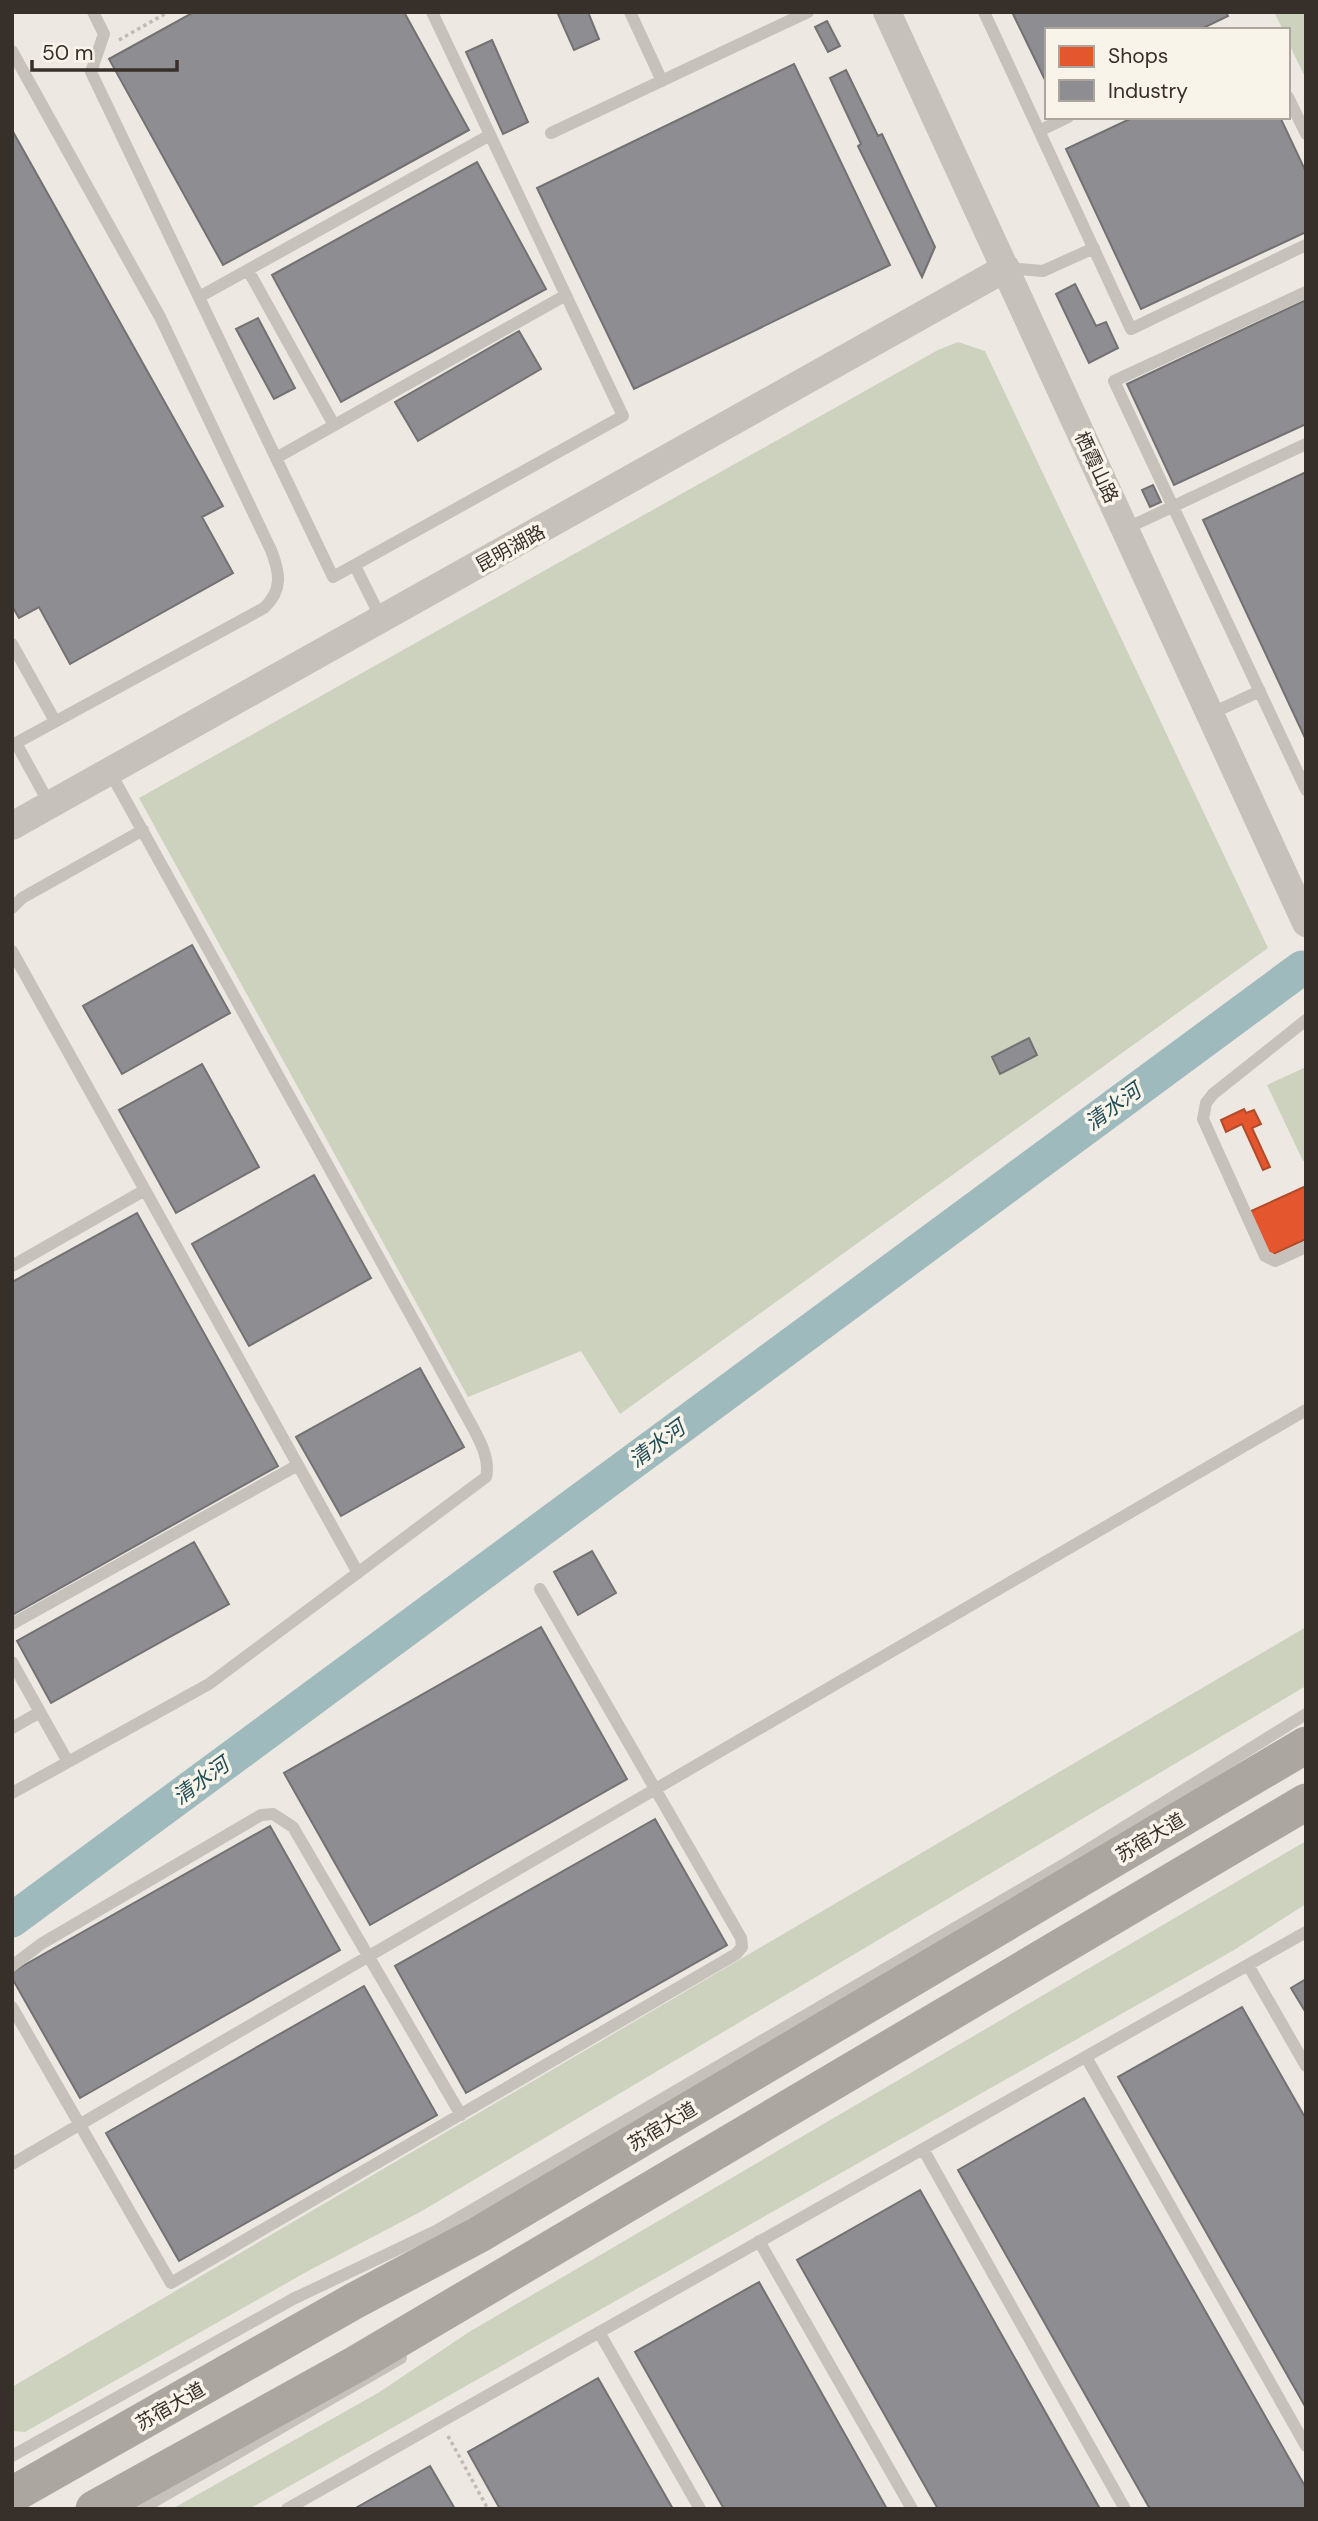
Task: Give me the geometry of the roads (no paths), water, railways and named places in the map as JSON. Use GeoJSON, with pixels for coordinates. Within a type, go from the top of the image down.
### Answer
{"type":"FeatureCollection","features":[{"type":"Feature","properties":{"kind":"main road","name":"苏宿大道"},"geometry":{"type":"LineString","coordinates":[[12,2495],[354,2301],[478,2235],[1306,1745]]}},
{"type":"Feature","properties":{"kind":"main road"},"geometry":{"type":"LineString","coordinates":[[93,2509],[356,2364],[1306,1802]]}},
{"type":"Feature","properties":{"kind":"street","name":"栖霞山路"},"geometry":{"type":"LineString","coordinates":[[887,12],[1306,923]]}},
{"type":"Feature","properties":{"kind":"street","name":"昆明湖路"},"geometry":{"type":"LineString","coordinates":[[12,826],[1006,268]]}},
{"type":"Feature","properties":{"kind":"lane"},"geometry":{"type":"LineString","coordinates":[[93,12],[104,34],[91,72],[333,577],[623,416],[432,12]]}},
{"type":"Feature","properties":{"kind":"lane"},"geometry":{"type":"LineString","coordinates":[[630,12],[662,81]]}},
{"type":"Feature","properties":{"kind":"lane"},"geometry":{"type":"LineString","coordinates":[[551,133],[808,12]]}},
{"type":"Feature","properties":{"kind":"lane"},"geometry":{"type":"LineString","coordinates":[[984,12],[1131,329],[1306,245]]}},
{"type":"Feature","properties":{"kind":"lane"},"geometry":{"type":"LineString","coordinates":[[12,51],[160,317],[271,550],[279,584],[274,598],[264,608],[14,743],[50,805]]}},
{"type":"Feature","properties":{"kind":"lane"},"geometry":{"type":"LineString","coordinates":[[1290,101],[1306,134]]}},
{"type":"Feature","properties":{"kind":"lane"},"geometry":{"type":"LineString","coordinates":[[1039,131],[1064,119]]}},
{"type":"Feature","properties":{"kind":"lane"},"geometry":{"type":"LineString","coordinates":[[199,297],[490,135]]}},
{"type":"Feature","properties":{"kind":"lane"},"geometry":{"type":"LineString","coordinates":[[1006,268],[1043,271],[1094,247]]}},
{"type":"Feature","properties":{"kind":"lane"},"geometry":{"type":"LineString","coordinates":[[248,270],[334,425]]}},
{"type":"Feature","properties":{"kind":"lane"},"geometry":{"type":"LineString","coordinates":[[1306,292],[1115,381],[1306,790]]}},
{"type":"Feature","properties":{"kind":"lane"},"geometry":{"type":"LineString","coordinates":[[276,458],[565,295]]}},
{"type":"Feature","properties":{"kind":"lane"},"geometry":{"type":"LineString","coordinates":[[1125,529],[1306,444]]}},
{"type":"Feature","properties":{"kind":"lane"},"geometry":{"type":"LineString","coordinates":[[355,565],[382,620]]}},
{"type":"Feature","properties":{"kind":"lane"},"geometry":{"type":"LineString","coordinates":[[12,644],[55,721]]}},
{"type":"Feature","properties":{"kind":"lane"},"geometry":{"type":"LineString","coordinates":[[1210,714],[1260,691]]}},
{"type":"Feature","properties":{"kind":"lane"},"geometry":{"type":"LineString","coordinates":[[12,1793],[209,1684],[486,1477],[486,1463],[460,1404],[110,772]]}},
{"type":"Feature","properties":{"kind":"lane"},"geometry":{"type":"LineString","coordinates":[[16,903],[143,830]]}},
{"type":"Feature","properties":{"kind":"lane"},"geometry":{"type":"LineString","coordinates":[[12,951],[358,1573]]}},
{"type":"Feature","properties":{"kind":"lane"},"geometry":{"type":"LineString","coordinates":[[1306,1020],[1213,1094],[1206,1103],[1203,1119],[1265,1256],[1275,1261],[1306,1247]]}},
{"type":"Feature","properties":{"kind":"lane"},"geometry":{"type":"LineString","coordinates":[[12,1266],[145,1190]]}},
{"type":"Feature","properties":{"kind":"lane"},"geometry":{"type":"LineString","coordinates":[[12,2164],[1306,1410]]}},
{"type":"Feature","properties":{"kind":"lane"},"geometry":{"type":"LineString","coordinates":[[12,1624],[298,1465]]}},
{"type":"Feature","properties":{"kind":"lane"},"geometry":{"type":"LineString","coordinates":[[12,2007],[171,2283],[736,1954],[742,1947],[741,1938],[540,1589]]}},
{"type":"Feature","properties":{"kind":"lane"},"geometry":{"type":"LineString","coordinates":[[12,1662],[68,1762]]}},
{"type":"Feature","properties":{"kind":"lane"},"geometry":{"type":"LineString","coordinates":[[12,1728],[40,1713]]}},
{"type":"Feature","properties":{"kind":"lane"},"geometry":{"type":"LineString","coordinates":[[12,2456],[293,2299],[436,2231],[1063,1865],[1306,1714]]}},
{"type":"Feature","properties":{"kind":"lane"},"geometry":{"type":"LineString","coordinates":[[12,1966],[41,1944],[261,1815],[273,1815],[293,1827],[461,2115]]}},
{"type":"Feature","properties":{"kind":"lane"},"geometry":{"type":"LineString","coordinates":[[1065,1961],[1306,1818]]}},
{"type":"Feature","properties":{"kind":"lane"},"geometry":{"type":"LineString","coordinates":[[287,2509],[1306,1932]]}},
{"type":"Feature","properties":{"kind":"lane"},"geometry":{"type":"LineString","coordinates":[[1248,1965],[1306,2066]]}},
{"type":"Feature","properties":{"kind":"lane"},"geometry":{"type":"LineString","coordinates":[[1029,1982],[1053,1968]]}},
{"type":"Feature","properties":{"kind":"lane"},"geometry":{"type":"LineString","coordinates":[[1086,2057],[1306,2446]]}},
{"type":"Feature","properties":{"kind":"lane"},"geometry":{"type":"LineString","coordinates":[[923,2149],[1125,2509]]}},
{"type":"Feature","properties":{"kind":"lane"},"geometry":{"type":"LineString","coordinates":[[759,2241],[912,2509]]}},
{"type":"Feature","properties":{"kind":"lane"},"geometry":{"type":"LineString","coordinates":[[598,2332],[700,2509]]}},
{"type":"Feature","properties":{"kind":"lane"},"geometry":{"type":"LineString","coordinates":[[141,2509],[372,2377],[418,2347]]}},
{"type":"Feature","properties":{"kind":"waterway","name":"清水河"},"geometry":{"type":"LineString","coordinates":[[12,1920],[1302,968]]}}]}
